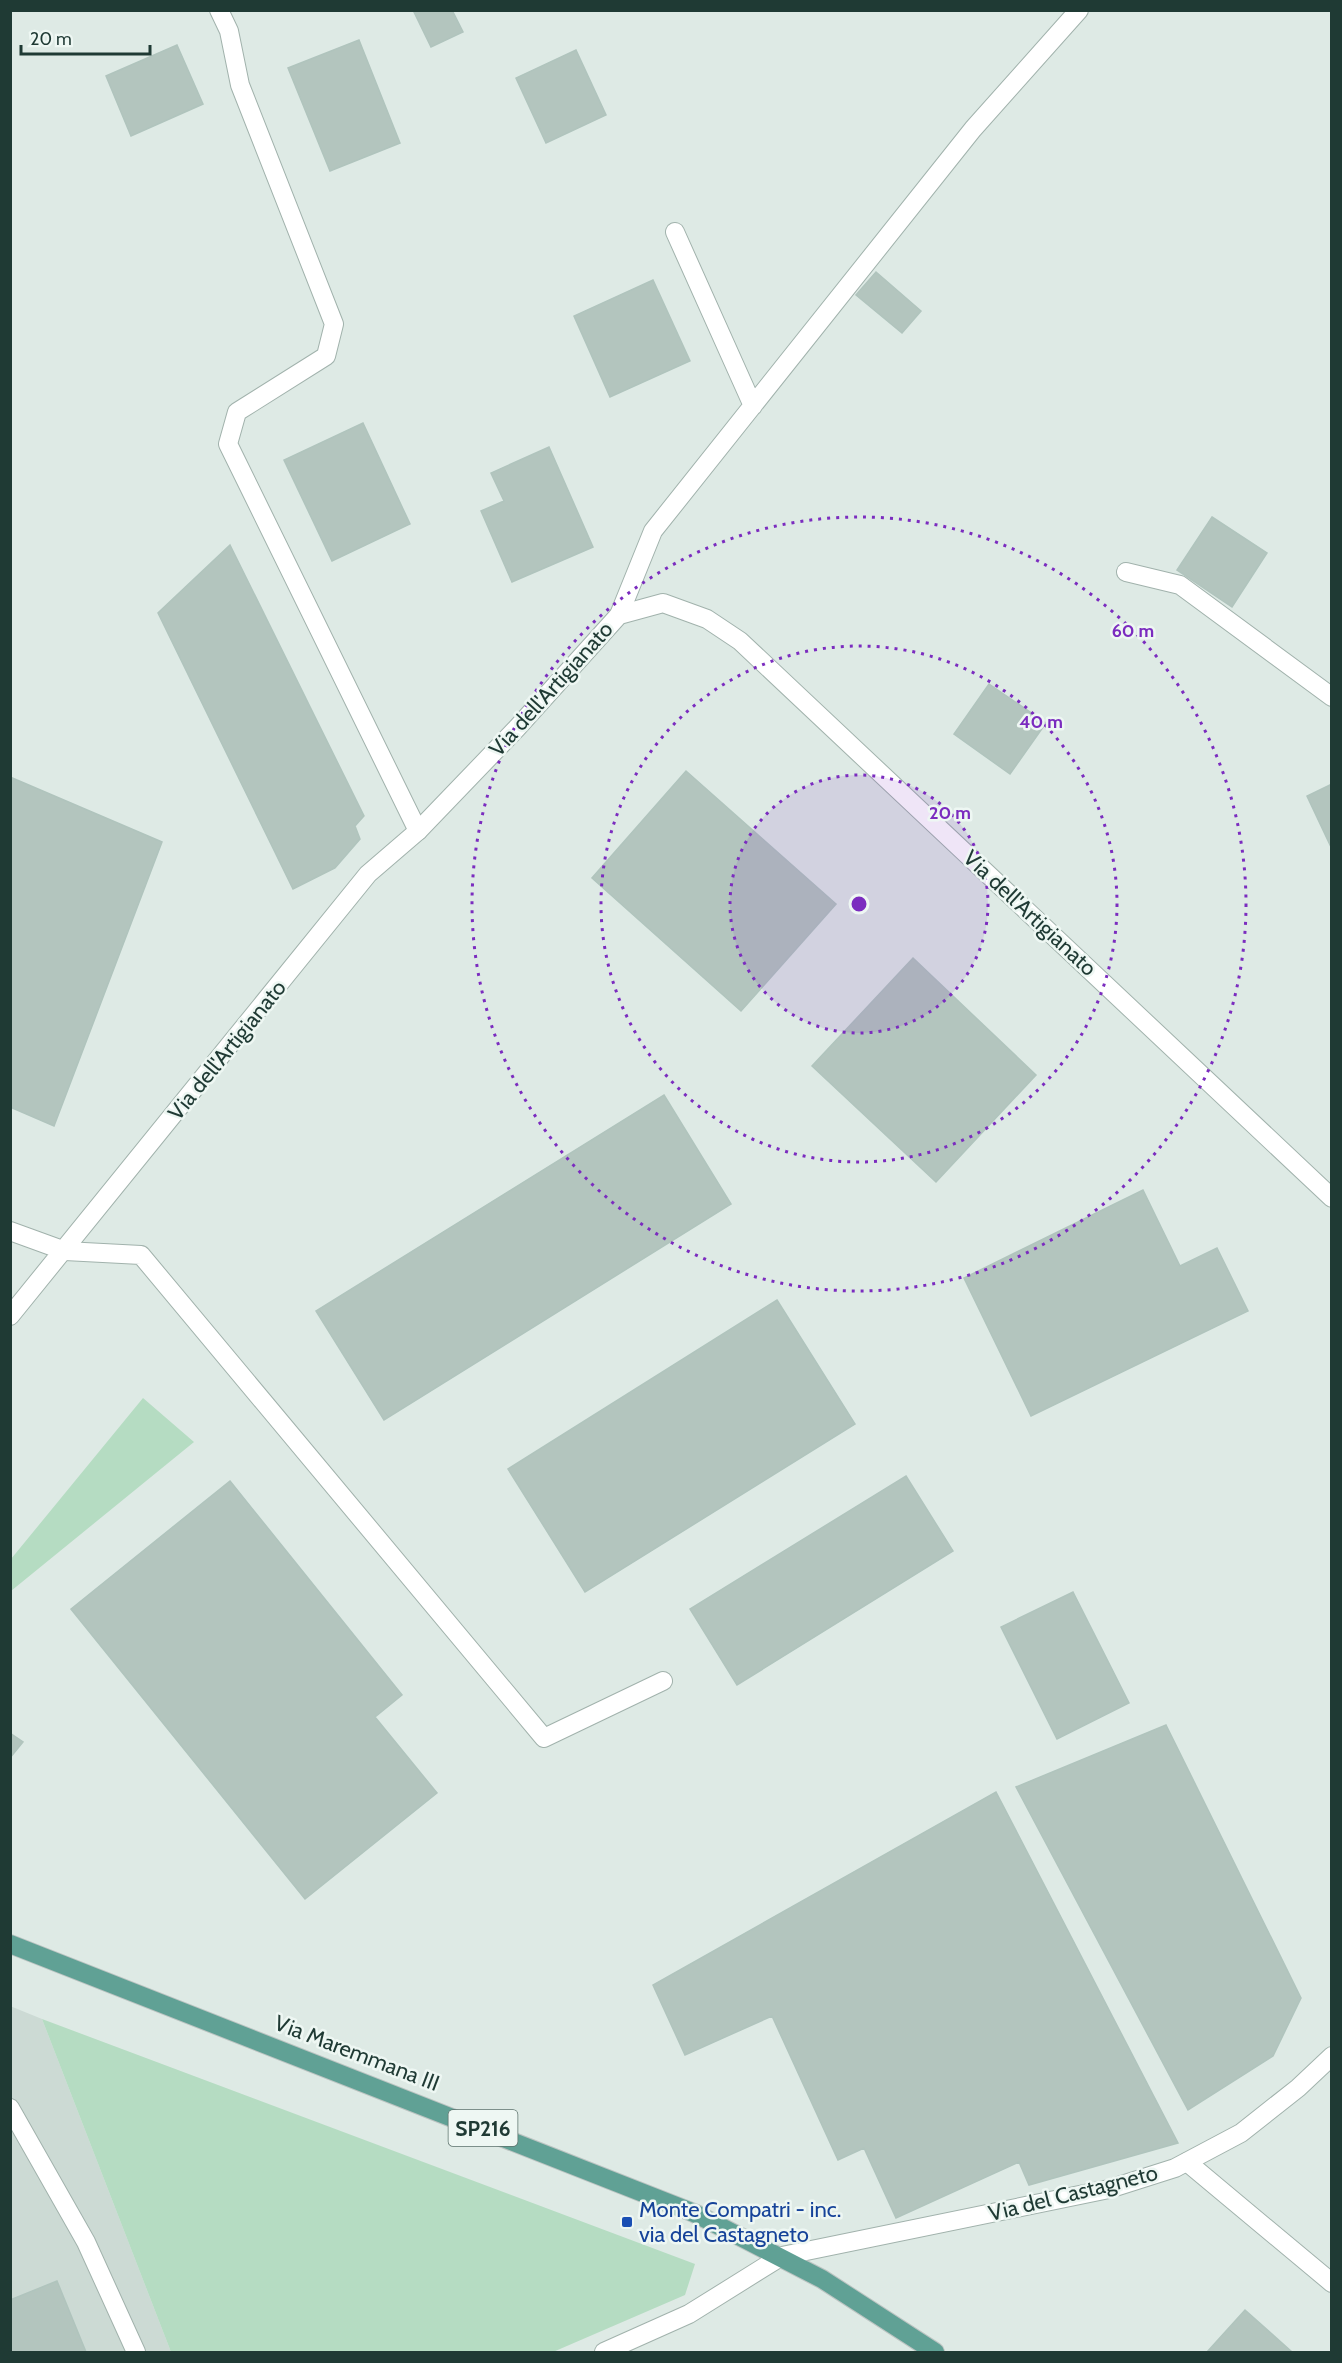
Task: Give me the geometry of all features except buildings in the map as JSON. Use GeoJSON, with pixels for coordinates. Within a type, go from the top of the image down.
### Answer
{"type":"FeatureCollection","features":[{"type":"Feature","properties":{"kind":"main road","name":"Via Maremmana III"},"geometry":{"type":"LineString","coordinates":[[10,1944],[633,2187],[782,2256],[862,2303],[935,2352]]}},
{"type":"Feature","properties":{"kind":"street"},"geometry":{"type":"LineString","coordinates":[[219,10],[229,31],[240,85],[334,324],[326,356],[237,412],[228,444],[418,831]]}},
{"type":"Feature","properties":{"kind":"street"},"geometry":{"type":"LineString","coordinates":[[619,615],[652,531],[973,129],[1079,10]]}},
{"type":"Feature","properties":{"kind":"street"},"geometry":{"type":"LineString","coordinates":[[675,232],[753,406]]}},
{"type":"Feature","properties":{"kind":"street"},"geometry":{"type":"LineString","coordinates":[[1126,572],[1180,585],[1332,698]]}},
{"type":"Feature","properties":{"kind":"street","name":"Via dell'Artigianato"},"geometry":{"type":"LineString","coordinates":[[10,1316],[65,1251],[368,874],[418,831],[517,728],[619,615],[663,603],[707,619],[740,641],[1332,1198]]}},
{"type":"Feature","properties":{"kind":"street"},"geometry":{"type":"LineString","coordinates":[[10,1231],[65,1251],[141,1256],[544,1738],[663,1681]]}},
{"type":"Feature","properties":{"kind":"street","name":"Via del Castagneto"},"geometry":{"type":"LineString","coordinates":[[782,2256],[1109,2189],[1187,2162],[1241,2133],[1298,2088],[1332,2056]]}},
{"type":"Feature","properties":{"kind":"street"},"geometry":{"type":"LineString","coordinates":[[10,2108],[86,2242],[136,2352]]}},
{"type":"Feature","properties":{"kind":"street"},"geometry":{"type":"LineString","coordinates":[[1187,2162],[1332,2283]]}},
{"type":"Feature","properties":{"kind":"street"},"geometry":{"type":"LineString","coordinates":[[604,2352],[689,2314],[782,2256]]}},
{"type":"Feature","properties":{"kind":"shaded area"},"geometry":{"type":"Polygon","coordinates":[[[10,2006],[42,2019],[171,2352],[11,2352],[10,2006]]]}},
{"type":"Feature","properties":{"kind":"green space"},"geometry":{"type":"Polygon","coordinates":[[[143,1398],[194,1442],[11,1591],[11,1559],[143,1398]]]}},
{"type":"Feature","properties":{"kind":"green space"},"geometry":{"type":"Polygon","coordinates":[[[42,2019],[695,2264],[685,2295],[553,2352],[171,2352],[42,2019]]]}},
{"type":"Feature","properties":{"kind":"place","name":"Monte Compatri - inc. via del Castagneto"},"geometry":{"type":"Point","coordinates":[627,2222]}}]}
